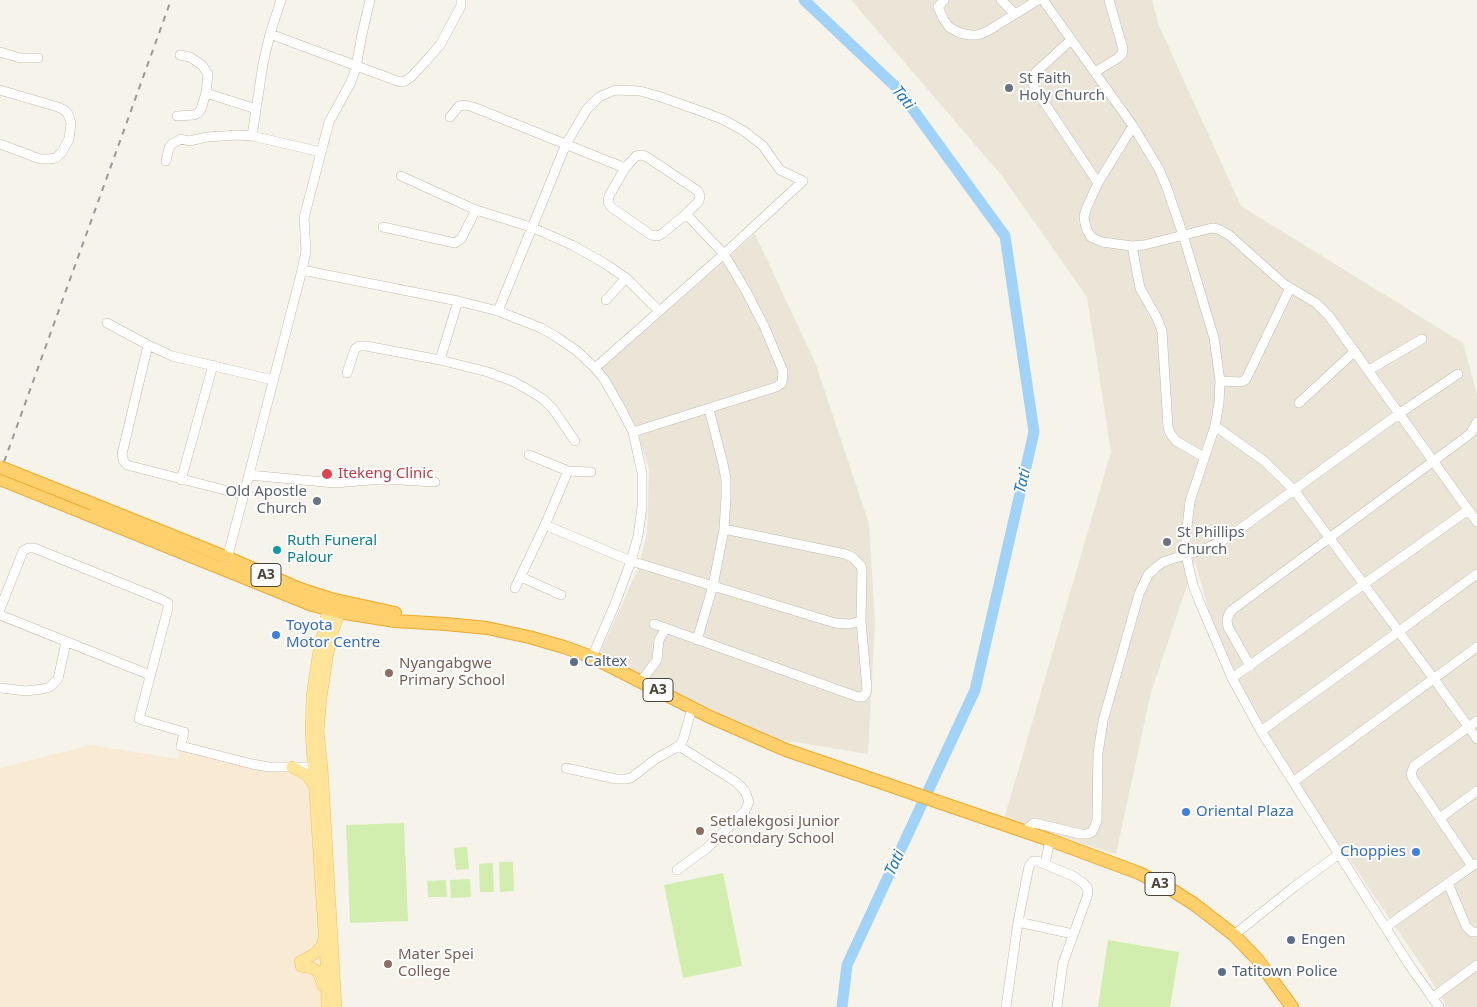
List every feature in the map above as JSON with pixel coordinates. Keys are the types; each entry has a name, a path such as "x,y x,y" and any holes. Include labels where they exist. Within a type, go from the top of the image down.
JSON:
{"highway":[{"name":"A3","path":"0,467 224,570 312,605 335,606"},
{"name":"A3","path":"0,479 228,558 335,606 395,621 487,628 529,637 592,658 692,708 786,750 1112,862 1156,881 1194,904 1234,935 1257,959 1292,1007"}],"main road":[{"path":"331,1002 324,938 314,785 318,767 312,748 311,731 312,696 318,656 335,606"},
{"path":"331,1002 318,767 318,731 335,606"},
{"path":"292,767 298,766 306,760 312,748"},
{"path":"292,767 308,775 314,785"},
{"path":"324,938 321,947 300,964 312,968 320,974 331,1002"}],"street":[{"path":"252,136 263,64 281,0"},
{"path":"224,570 302,270 306,251 304,218 329,122 356,67 370,0"},
{"path":"270,34 396,81 405,81 426,62 440,45 460,6 461,0"},
{"path":"1001,0 1015,14"},
{"path":"938,2 948,27 960,33 978,35 1038,0"},
{"path":"1043,0 1133,126 1159,169 1183,235 1214,338 1220,381 1219,403 1215,426 1190,500 1187,520 1186,555 1193,585 1200,603 1232,678 1261,731 1439,1007"},
{"path":"1094,72 1118,58 1122,54 1123,49 1108,0"},
{"path":"1071,40 1036,72 1033,82 1098,183"},
{"path":"0,52 20,58 38,58"},
{"path":"177,116 194,116 201,109 206,94 208,74 202,65 190,56 180,55"},
{"path":"0,90 64,110 68,114 71,123 69,139 62,152 56,158 40,159 0,144"},
{"path":"498,311 566,144 587,109 599,97 615,90 640,91 724,120 754,137 780,170 803,181 595,368"},
{"path":"206,94 256,109"},
{"path":"450,117 454,110 459,106 465,105 625,168"},
{"path":"1133,126 1098,183 1087,207 1084,216 1087,230 1091,237 1096,240 1132,246 1144,245 1212,228 1223,231 1290,288 1323,309 1369,370 1477,522"},
{"path":"166,161 172,144 181,139 189,141 207,137 252,136 321,152"},
{"path":"642,155 647,157 698,191 699,201 663,233 658,236 651,235 611,208 608,202 609,196 625,168 636,156 642,155"},
{"path":"401,176 476,210 531,227 572,245 626,278 659,311"},
{"path":"383,227 458,242 462,239 476,210"},
{"path":"633,432 776,387 782,383 784,376 764,326 724,254 686,214"},
{"path":"1132,246 1140,288 1162,330 1168,427 1170,433 1176,441 1204,457"},
{"path":"302,270 498,311 548,332 577,351 595,368 619,405 633,432 639,458 642,489 640,522 631,561 592,658"},
{"path":"606,300 626,278"},
{"path":"1220,381 1240,382 1245,380 1290,288"},
{"path":"440,360 458,302"},
{"path":"107,323 172,356 273,380"},
{"path":"1369,370 1422,339"},
{"path":"148,345 122,454 123,460 127,465 244,495"},
{"path":"348,373 355,350 359,346 440,360 488,372 512,380 553,408 574,441"},
{"path":"1299,403 1355,351"},
{"path":"181,480 213,365"},
{"path":"1024,831 1034,823 1087,834 1092,832 1096,826 1097,768 1100,737 1139,594 1148,575 1163,562 1204,549 1221,541 1458,374"},
{"path":"697,640 713,586 724,529 726,498 726,479 709,409"},
{"path":"1250,666 1228,627 1227,620 1232,610 1466,437 1471,433 1477,422"},
{"path":"1215,426 1264,461 1294,490 1477,739"},
{"path":"529,455 568,471 591,472"},
{"path":"516,588 568,471"},
{"path":"249,475 335,483 383,479 435,482"},
{"path":"1232,678 1468,510"},
{"path":"545,526 631,561 835,623 850,624 862,621"},
{"path":"654,624 858,696 863,696 866,692 862,621 862,571 857,560 845,554 724,529"},
{"path":"0,609 23,551 28,548 34,548 163,600 168,604 168,608 139,719 184,732 181,746 269,768 318,767"},
{"path":"1261,731 1477,574"},
{"path":"521,577 561,594"},
{"path":"0,615 150,675"},
{"path":"641,681 658,660 659,640 666,628"},
{"path":"0,688 26,691 50,687 58,679 66,642"},
{"path":"1293,782 1477,647"},
{"path":"566,768 616,779 625,779 636,775 657,758 680,746 692,708"},
{"path":"1386,927 1475,864 1440,818 1411,774 1414,766 1477,721"},
{"path":"677,870 706,849 746,812 749,802 745,791 736,782 680,746"},
{"path":"1440,818 1477,791"},
{"path":"1046,864 1050,840"},
{"path":"1234,935 1339,854"},
{"path":"1006,1007 1018,922 1029,866 1033,861 1046,864 1072,876 1083,882 1087,887 1087,897 1063,963 1058,1007"},
{"path":"1448,883 1466,926 1472,932 1477,932"},
{"path":"1018,922 1073,934"},
{"path":"1432,998 1477,965"}],"shaded area":[{"path":"851,0 1152,0 1159,26 1241,206 1463,343 1477,395 1477,1007 1447,1007 1424,969 1277,753 1244,693 1212,622 1195,562 1151,692 1116,854 1004,819 1111,452 1087,297 1002,176"},
{"path":"755,234 815,362 869,524 875,622 868,754 770,738 599,655 637,571 647,534 649,469 636,428 622,401 601,369"},
{"path":"91,745 178,759 181,746 252,764 313,767 327,1007 0,1007 0,768"}],"green space":[{"path":"404,823 408,921 350,923 346,825"},
{"path":"467,847 469,869 456,870 454,848"},
{"path":"499,862 513,862 514,891 500,892"},
{"path":"493,863 494,892 480,892 479,864"},
{"path":"723,873 742,966 683,978 664,885"},
{"path":"470,879 471,897 451,898 450,880"},
{"path":"446,880 447,897 428,897 427,881"},
{"path":"1108,940 1179,952 1170,1007 1098,1007"}],"waterway":[{"name":"Tati","path":"804,0 898,89 1005,236 1034,432 975,690 847,965 842,1007"}],"railway":[{"path":"0,473 171,0"}],"place":[{"name":"St Faith Holy Church","path":"1009,88"},
{"name":"Itekeng Clinic","path":"327,474"},
{"name":"Old Apostle Church","path":"317,501"},
{"name":"St Phillips Church","path":"1167,542"},
{"name":"Ruth Funeral Palour","path":"277,550"},
{"name":"Toyota Motor Centre","path":"276,635"},
{"name":"Caltex","path":"574,662"},
{"name":"Nyangabgwe Primary School","path":"389,673"},
{"name":"Oriental Plaza","path":"1186,812"},
{"name":"Setlalekgosi Junior Secondary School","path":"700,831"},
{"name":"Choppies","path":"1416,852"},
{"name":"Engen","path":"1291,940"},
{"name":"Mater Spei College","path":"388,964"},
{"name":"Tatitown Police","path":"1222,972"}]}
